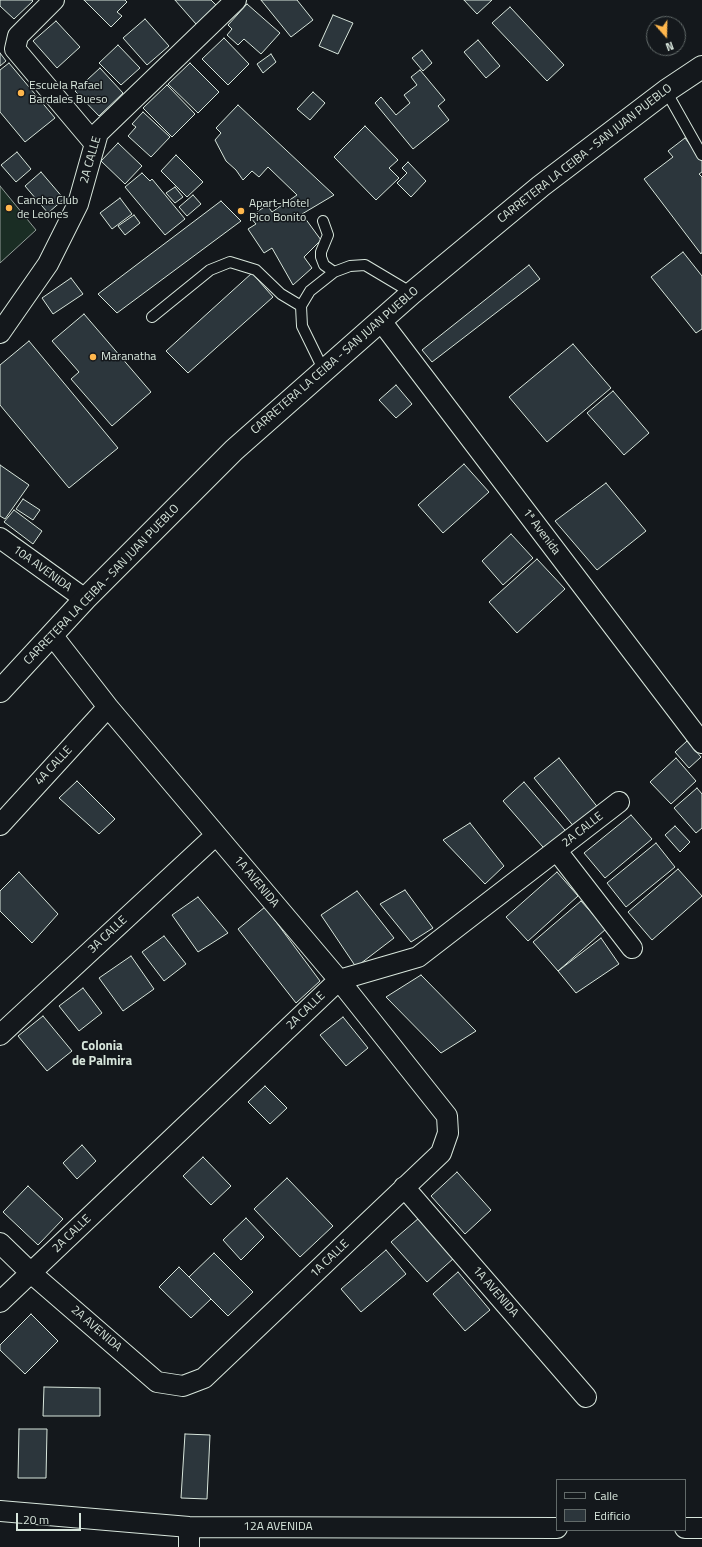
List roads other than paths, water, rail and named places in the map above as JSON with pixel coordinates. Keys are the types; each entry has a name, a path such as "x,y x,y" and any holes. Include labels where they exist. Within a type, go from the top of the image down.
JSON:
{"main road":[{"name":"CARRETERA LA CEIBA - SAN JUAN PUEBLO","path":"0,691 85,600 234,450 412,293 541,186 666,91 702,67"}],"street":[{"path":"54,0 18,36 15,49 96,144"},
{"name":"2A CALLE","path":"0,333 52,258 78,204 98,133 236,0"},
{"name":"1ª Avenida","path":"381,321 702,743"},
{"name":"10A AVENIDA","path":"0,538 85,600"},
{"name":"1A AVENIDA","path":"52,635 108,707 339,980 448,1116 448,1134"},
{"name":"4A CALLE","path":"0,825 108,707"},
{"name":"2A CALLE","path":"0,1302 339,980 418,957 619,802"},
{"name":"3A CALLE","path":"0,1035 216,835"},
{"path":"557,851 632,948"},
{"name":"1A CALLE","path":"204,1378 441,1153 448,1134"},
{"name":"1A AVENIDA","path":"404,1188 586,1398"},
{"name":"2A AVENIDA","path":"0,1243 31,1273 157,1382 183,1386 204,1378"},
{"name":"12A AVENIDA","path":"0,1511 189,1527 556,1528"},
{"path":"189,1527 189,1547"},
{"path":"686,1528 702,1528"}],"lane":[{"path":"666,91 702,155"},
{"path":"323,221 328,235 321,252 321,257 324,265 334,272"},
{"path":"152,317 210,270 230,262 256,270 281,294 302,306"},
{"path":"324,372 302,326 302,306 310,290 334,272 350,266 365,265 412,293"}],"place":[{"name":"Escuela Rafael Bardales Bueso","path":"21,93"},
{"name":"Cancha Club de Leones","path":"9,208"},
{"name":"Apart-Hotel Pico Bonito","path":"241,211"},
{"name":"Maranatha","path":"93,357"}],"district":[{"name":"Colonia de Palmira","path":"102,1054"}]}
